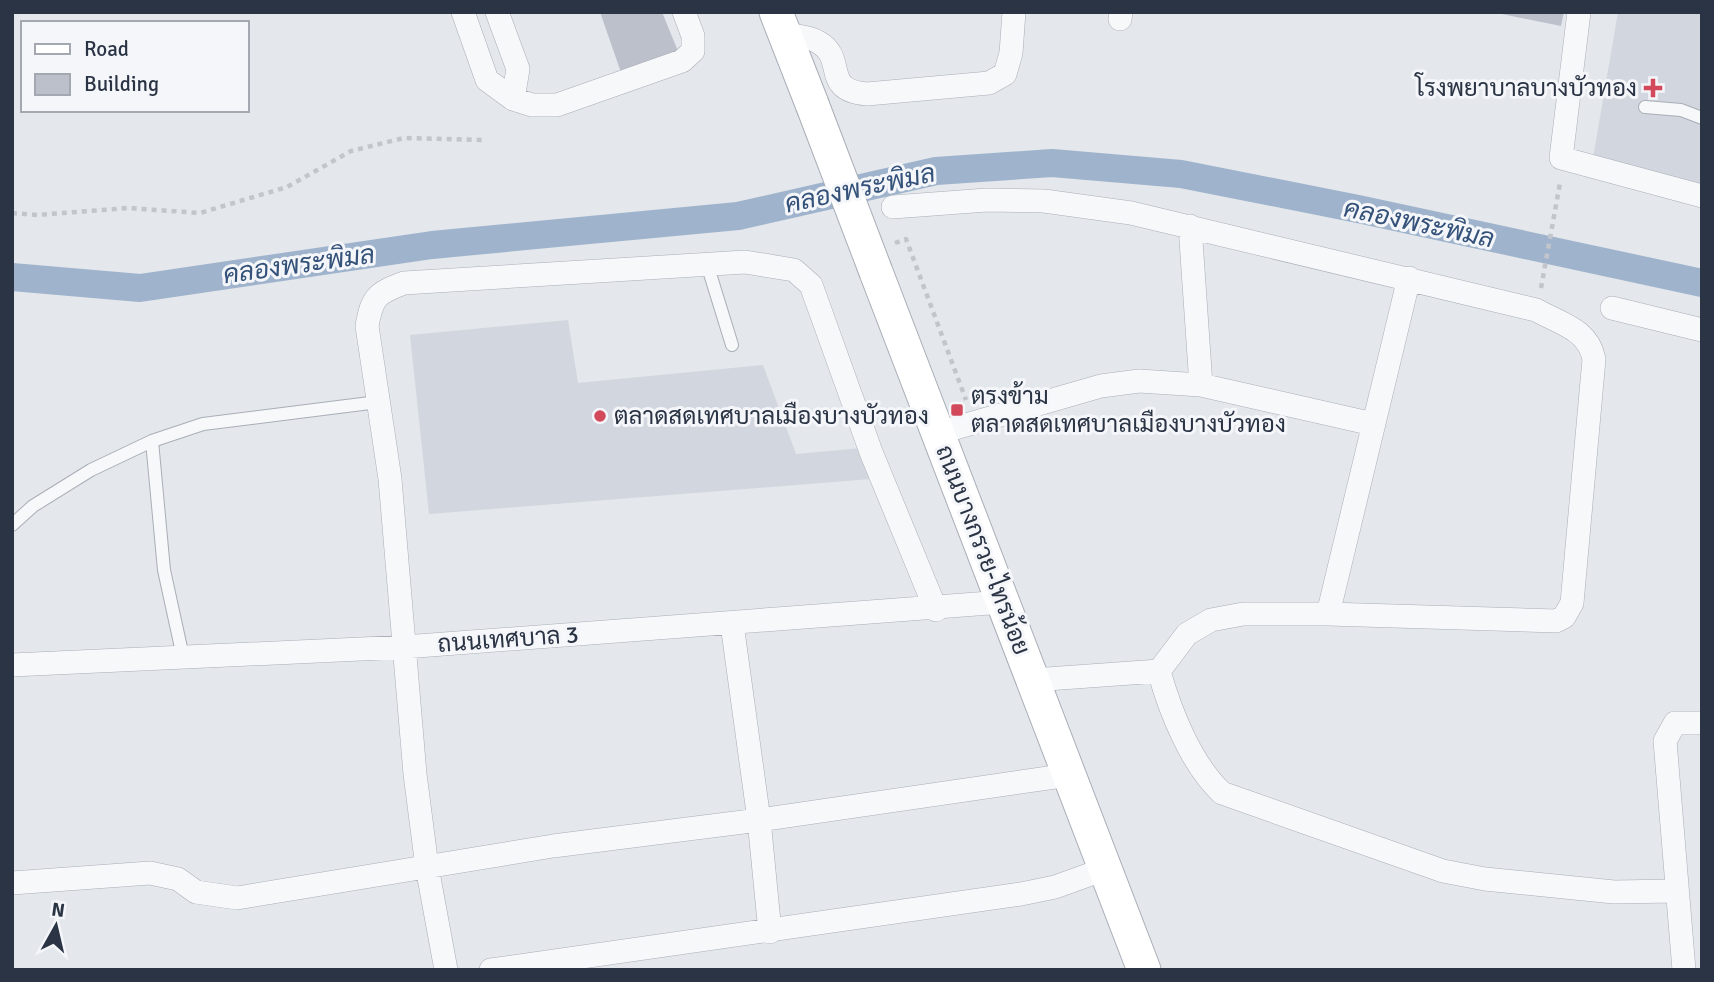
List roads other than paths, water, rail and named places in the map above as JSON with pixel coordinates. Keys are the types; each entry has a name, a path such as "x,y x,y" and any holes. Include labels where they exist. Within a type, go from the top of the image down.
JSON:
{"main road":[{"name":"ถนนบางกรวย-ไทรน้อย","path":"780,23 1144,970"}],"street":[{"path":"463,12 487,80 513,99 543,107 556,105 682,61 693,51 693,36 684,12"},
{"path":"497,12 518,69 513,99"},
{"path":"780,23 817,41 828,50 840,84 848,92 867,94 989,83 1005,74 1011,53 1014,12"},
{"path":"1579,12 1562,158 1702,196"},
{"path":"893,207 987,200 1044,201 1190,226 1536,310 1586,337 1591,345 1594,359 1572,603 1564,617 1556,621 1243,614 1212,620 1187,634 1158,671 1033,680"},
{"path":"1190,226 1201,385"},
{"path":"446,970 428,867 404,647 390,479 368,326 371,304 383,291 404,283 707,264 772,265 794,270 811,285 871,452 936,610"},
{"path":"1328,614 1409,278"},
{"path":"1612,308 1702,330"},
{"path":"938,433 1101,386 1139,380 1201,385 1373,424"},
{"name":"ถนนเทศบาล 3","path":"12,665 404,647 936,610 1003,602"},
{"path":"732,624 759,820 770,932"},
{"path":"1158,671 1170,710 1209,781 1222,793 1443,871 1485,879 1614,892 1675,891"},
{"path":"1684,970 1675,891 1665,741 1675,723 1702,723"},
{"path":"12,883 150,873 178,879 196,892 237,898 553,846 759,820 1069,775"},
{"path":"491,970 1021,894 1055,887 1105,869"}],"lane":[{"path":"1645,107 1681,110 1702,118"},
{"path":"707,264 732,345"},
{"path":"12,525 33,506 91,470 152,441 213,422 378,402"},
{"path":"152,441 164,570 183,657"}],"waterway":[{"name":"คลองพระพิมล","path":"12,277 140,288 432,245 738,216 936,171 1052,163 1181,174 1702,283"}],"place":[{"name":"โรงพยาบาลบางบัวทอง","path":"1653,88"},
{"name":"ตรงข้าม ตลาดสดเทศบาลเมืองบางบัวทอง","path":"957,410"},
{"name":"ตลาดสดเทศบาลเมืองบางบัวทอง","path":"600,416"}]}
